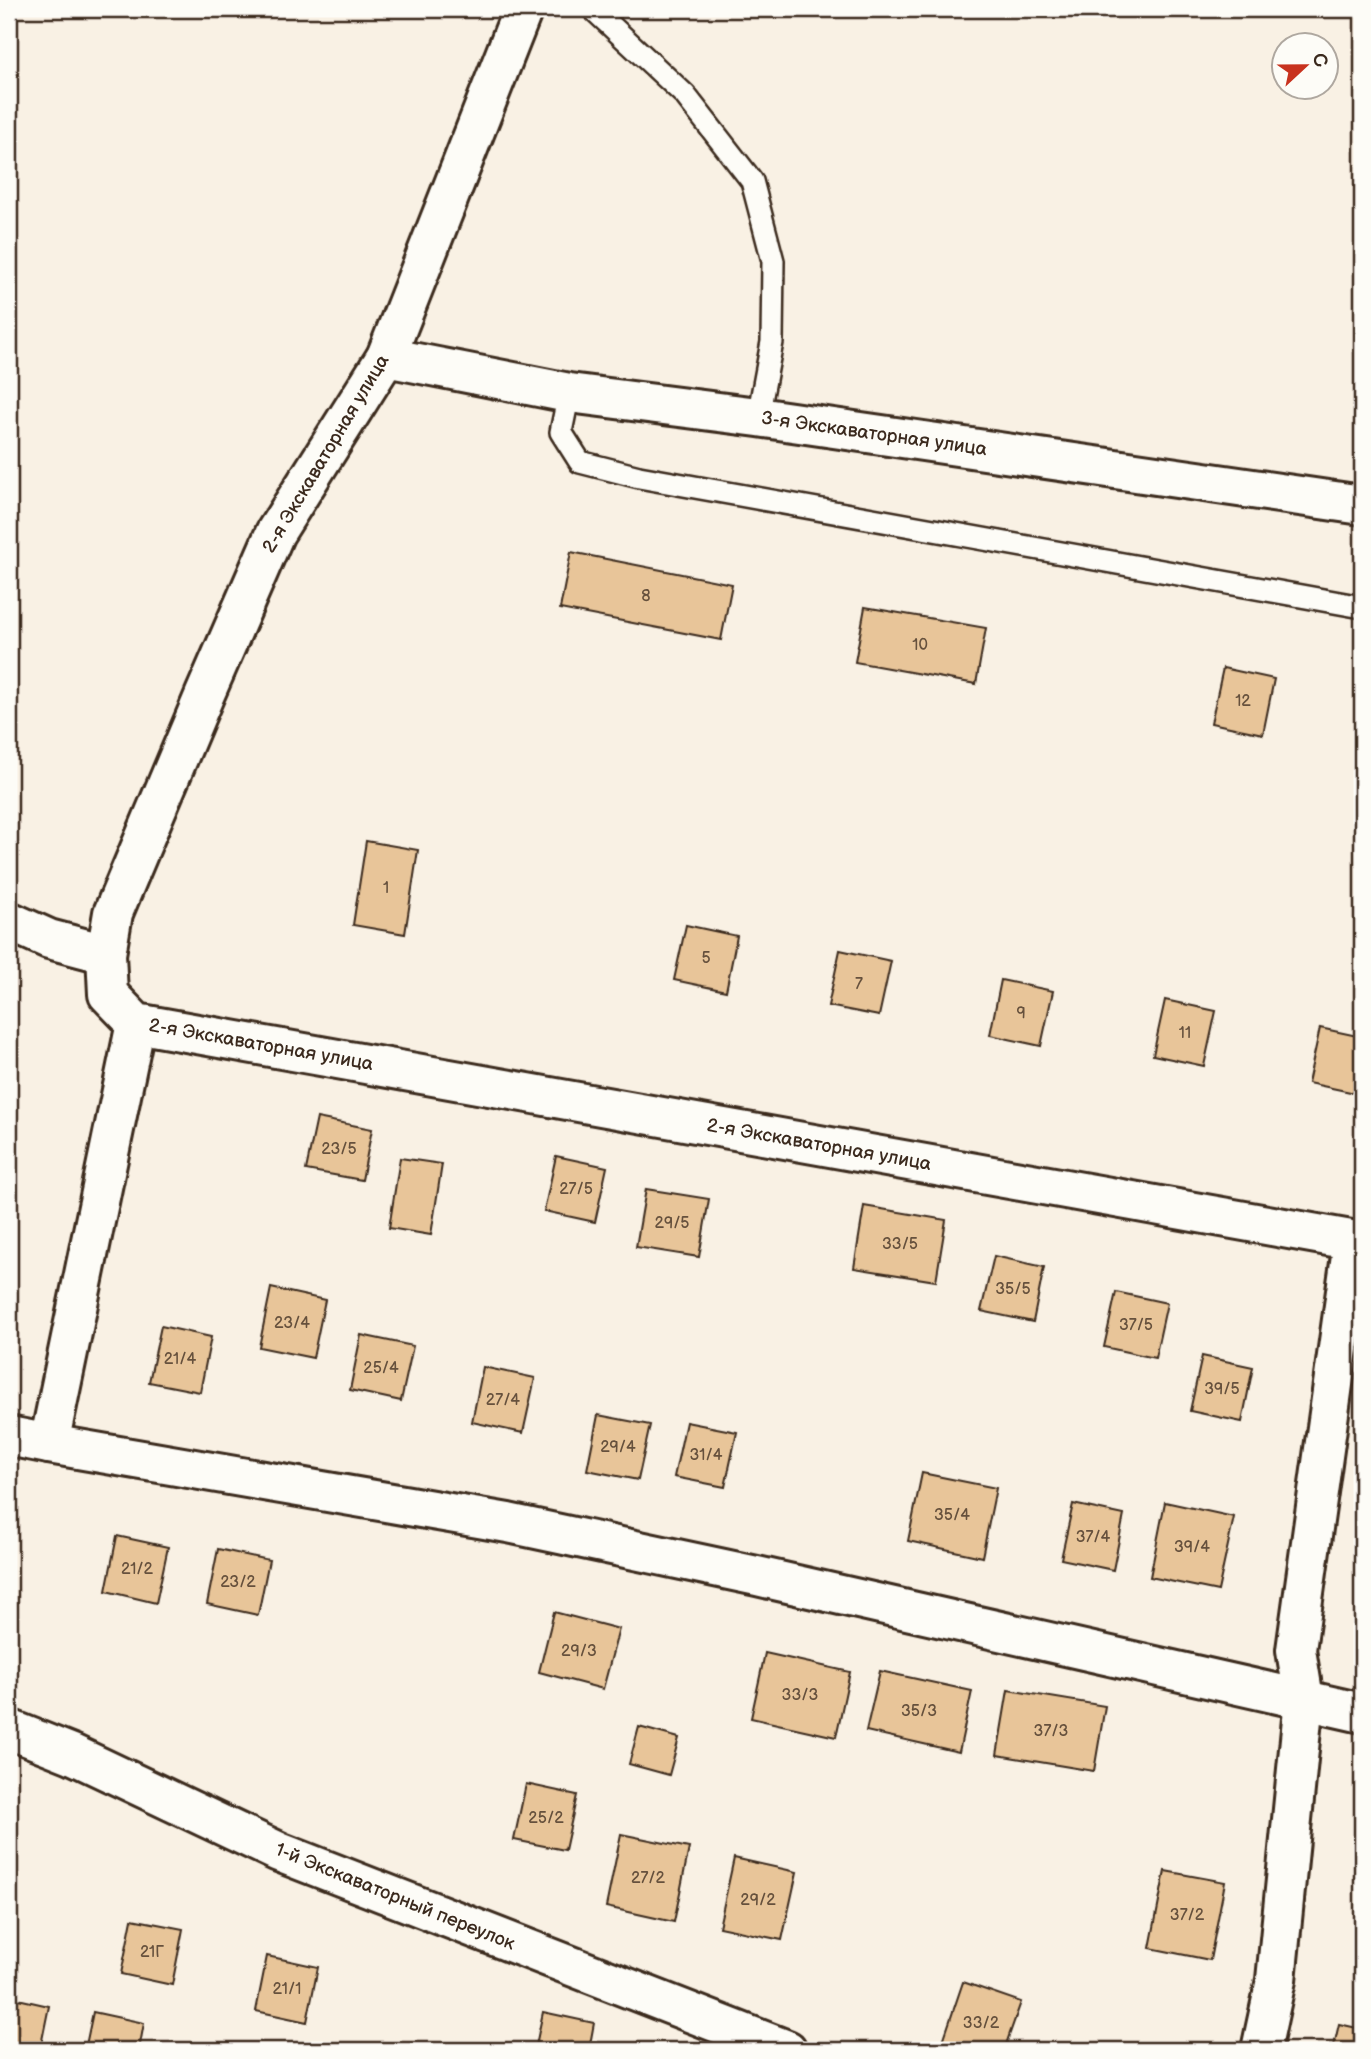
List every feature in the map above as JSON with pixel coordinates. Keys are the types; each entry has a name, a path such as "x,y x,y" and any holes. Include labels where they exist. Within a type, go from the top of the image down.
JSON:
{"street":[{"name":"2-я Экскаваторная улица","path":"523,9 386,357 275,533 113,912 106,954 108,994 136,1023 1358,1241"},
{"name":"3-я Экскаваторная улица","path":"386,357 569,393 758,417 1362,505"},
{"path":"9,921 49,939 106,954"},
{"path":"49,1444 136,1023"},
{"path":"1262,2050 1276,1980 1304,1699 1296,1650 1358,1241"},
{"path":"9,1436 508,1523 757,1576 1362,1713"},
{"name":"1-й Экскаваторный переулок","path":"9,1729 72,1754 279,1852 787,2050"}],"lane":[{"path":"593,9 685,95 752,181 773,261 772,342 758,417"},
{"path":"569,393 561,432 580,462 639,477 1362,607"}],"building":[{"path":"571,552 732,584 721,640 560,609"},
{"path":"865,607 986,628 976,684 855,662"},
{"path":"1223,668 1274,679 1263,734 1211,723"},
{"path":"366,841 418,850 405,934 353,925"},
{"path":"686,925 737,936 726,991 674,980"},
{"path":"840,950 891,961 879,1016 828,1006"},
{"path":"1001,980 1053,991 1041,1046 990,1035"},
{"path":"1165,1000 1216,1011 1204,1066 1153,1055"},
{"path":"1320,1028 1362,1037 1360,1094 1308,1083"},
{"path":"317,1118 372,1129 362,1180 306,1170"},
{"path":"556,1156 607,1167 595,1222 544,1211"},
{"path":"400,1158 442,1164 431,1235 389,1228"},
{"path":"646,1189 709,1199 699,1257 636,1247"},
{"path":"864,1206 946,1220 936,1281 854,1268"},
{"path":"994,1256 1044,1267 1033,1322 981,1311"},
{"path":"271,1288 325,1300 313,1358 259,1347"},
{"path":"1116,1292 1167,1303 1155,1358 1104,1347"},
{"path":"161,1326 211,1337 200,1392 149,1382"},
{"path":"361,1335 413,1346 401,1401 350,1390"},
{"path":"1202,1356 1253,1367 1242,1422 1190,1411"},
{"path":"483,1367 535,1378 523,1433 472,1422"},
{"path":"598,1415 650,1425 638,1480 587,1470"},
{"path":"686,1422 737,1432 725,1487 674,1477"},
{"path":"922,1473 996,1488 982,1557 908,1541"},
{"path":"1165,1502 1234,1517 1218,1591 1150,1577"},
{"path":"1073,1504 1124,1515 1113,1570 1061,1559"},
{"path":"117,1536 168,1547 156,1603 106,1591"},
{"path":"218,1549 269,1560 258,1615 207,1604"},
{"path":"554,1612 619,1629 603,1689 539,1672"},
{"path":"765,1653 850,1672 836,1737 751,1718"},
{"path":"880,1671 972,1691 959,1752 866,1731"},
{"path":"1008,1690 1105,1706 1094,1771 997,1755"},
{"path":"639,1727 679,1738 669,1775 629,1764"},
{"path":"526,1784 577,1795 565,1850 514,1840"},
{"path":"621,1834 689,1848 674,1922 606,1907"},
{"path":"734,1858 797,1872 782,1940 719,1927"},
{"path":"1165,1871 1225,1882 1210,1960 1150,1948"},
{"path":"132,1919 183,1929 172,1985 121,1974"},
{"path":"267,1956 318,1967 307,2022 256,2011"},
{"path":"963,1982 1021,2002 1004,2050 961,2050 942,2044"},
{"path":"9,1997 49,2006 40,2050 9,2050"},
{"path":"93,2012 144,2023 139,2050 85,2050"},
{"path":"543,2012 594,2023 589,2050 535,2050"},
{"path":"1339,2024 1362,2029 1362,2050 1333,2050"}]}
